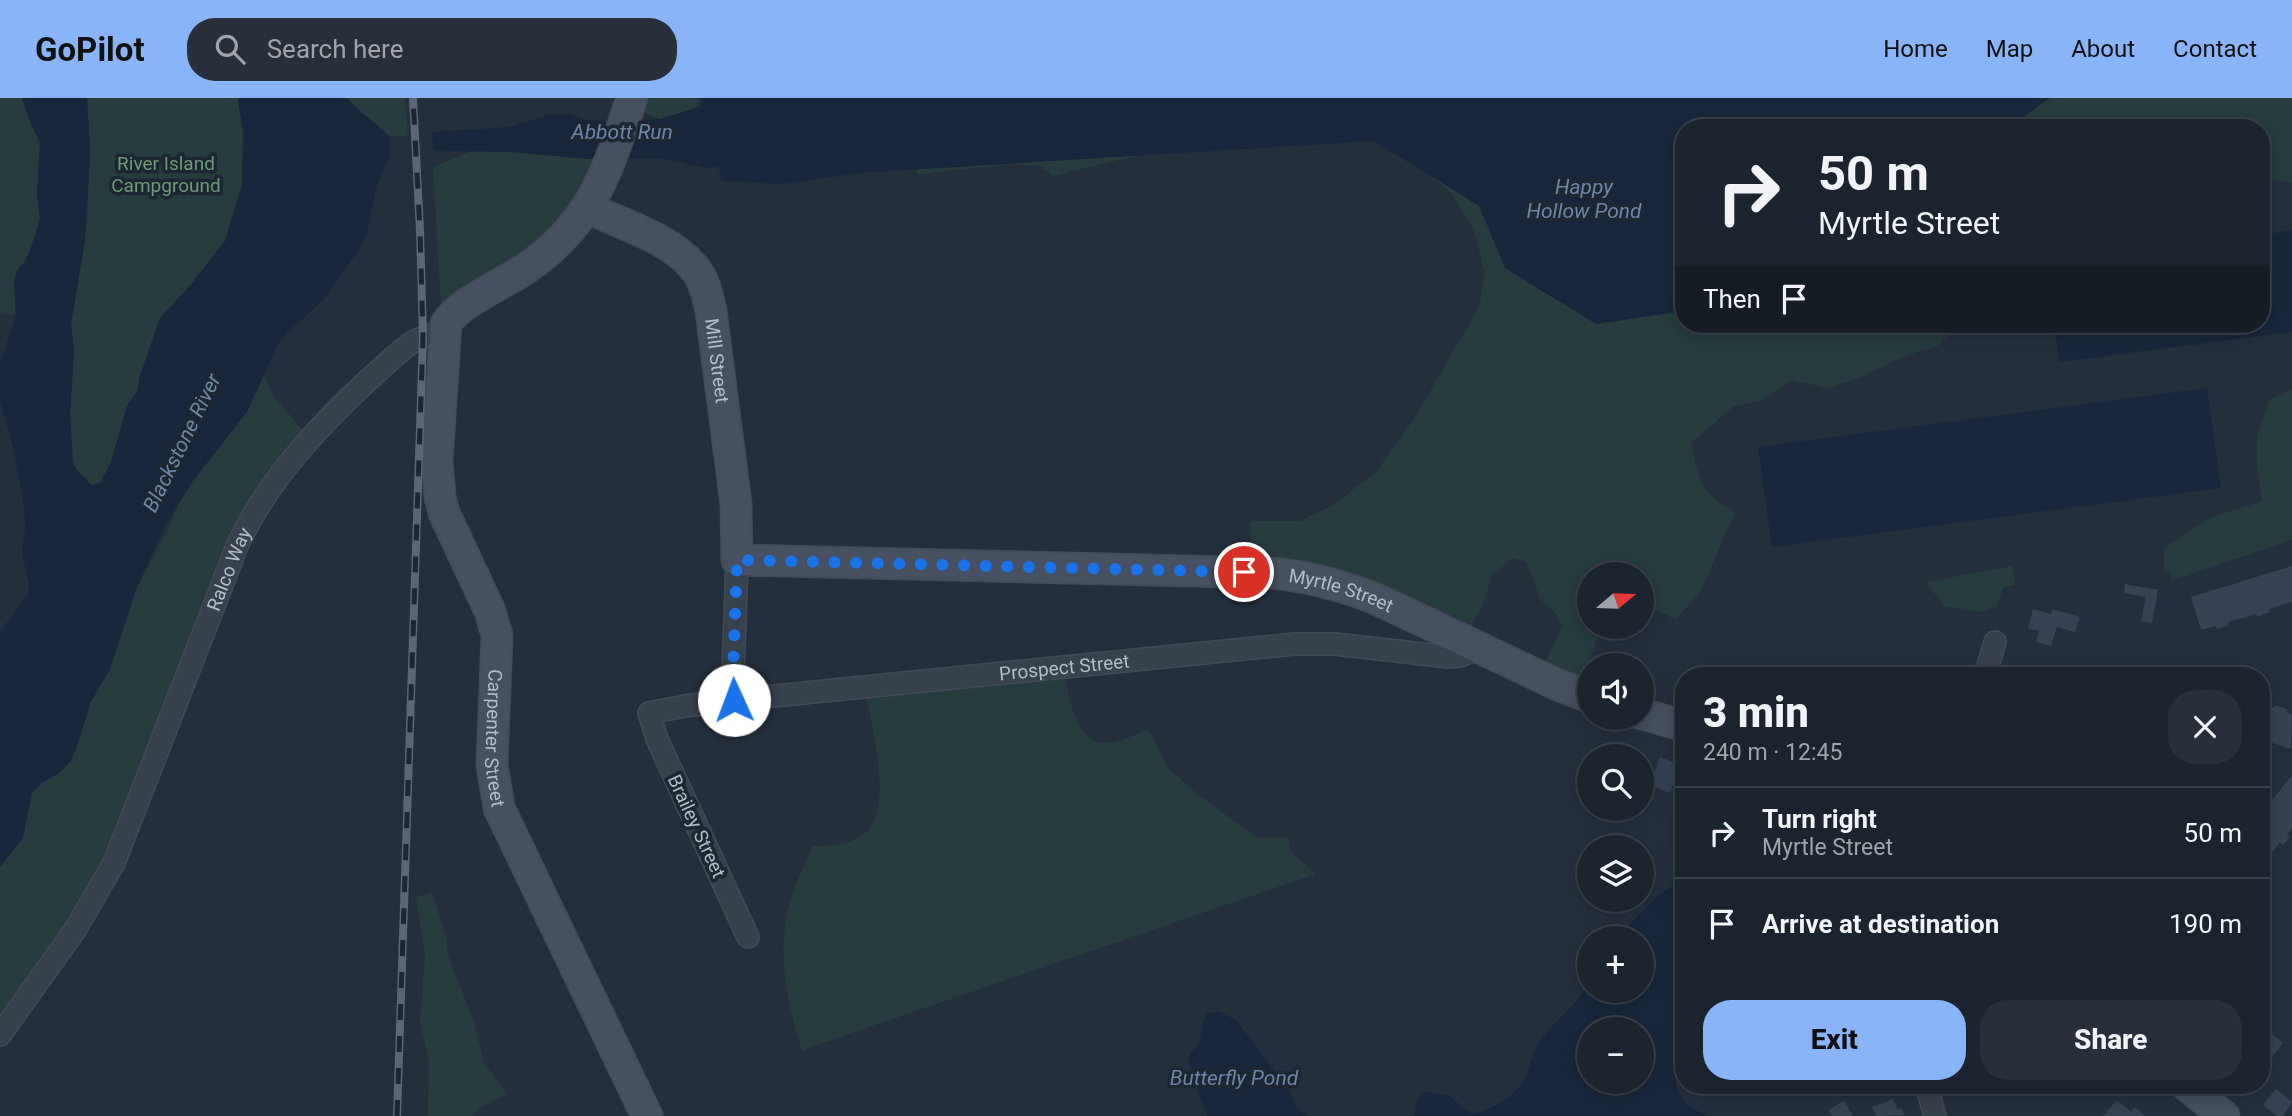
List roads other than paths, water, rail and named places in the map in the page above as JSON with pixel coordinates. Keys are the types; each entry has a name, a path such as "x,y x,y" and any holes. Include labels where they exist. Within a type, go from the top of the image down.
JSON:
{"street":[{"path":"444,332 450,317 546,254 577,223 608,169 632,98"},
{"name":"Mill Street","path":"588,208 681,254 698,272 707,293 736,504 734,700"},
{"name":"Ralco Way","path":"0,1035 80,922 114,863 238,544 259,505 284,471 355,392 413,342 444,332"},
{"name":"Carpenter Street","path":"444,332 437,461 439,488 449,526 490,611 497,635 492,765 495,795 503,820 647,1116"},
{"name":"Myrtle Street","path":"737,560 1296,575 1374,598 1577,692"},
{"path":"1987,667 1994,642"},
{"name":"Prospect Street","path":"649,713 734,700 1295,644 1335,644 1449,657 1460,656 1479,648"},
{"name":"Brailey Street","path":"649,713 657,739 748,937"},
{"path":"1654,717 1675,723"},
{"path":"1929,1094 1935,1116"},
{"path":"2197,1094 2224,1116"}],"water":[{"name":"Blackstone River","path":"22,98 87,98 90,151 87,210 85,240 71,324 74,351 70,415 73,462 91,485 100,483 111,462 127,406 138,390 139,379 160,318 225,241 242,185 243,134 238,98 347,98 389,136 390,155 377,185 367,233 358,251 323,300 280,340 247,412 193,481 167,522 137,587 110,669 91,702 70,762 32,793 23,838 0,867 0,632 28,594 29,584 22,554 24,505 12,443 0,401 0,364 16,315 14,280 30,251 40,219 37,194 40,143"},
{"name":"Happy Hollow Pond","path":"701,98 2050,98 2020,119 1675,119 1675,312 1596,324 1505,268 1479,206 1374,141 860,173 783,184 721,181 719,167 706,168 665,159 587,159 510,152 433,151 432,132 509,127 551,114 568,114 606,122 660,119 701,106"},
{"path":"2292,230 2292,332 2059,362 2055,333 2270,333 2270,234"},
{"path":"2207,388 2221,488 1772,547 1758,447"},
{"path":"1675,885 1675,1094 1680,1094 1687,1104 1707,1116 1414,1116 1418,1098 1426,1092 1448,1095 1471,1114 1488,1109 1512,1095 1523,1081 1539,1042 1577,1000 1577,1003 1654,1003 1654,926 1630,926 1642,912 1654,912 1654,900"},
{"name":"Butterfly Pond","path":"1220,1012 1236,1020 1290,1091 1296,1107 1307,1116 1207,1116 1188,1058 1200,1040 1207,1013"}],"railway":[{"path":"397,1116 423,337 413,98"}],"water label":[{"name":"Abbott Run","path":"622,132"}],"park label":[{"name":"River Island Campground","path":"166,174"}]}
